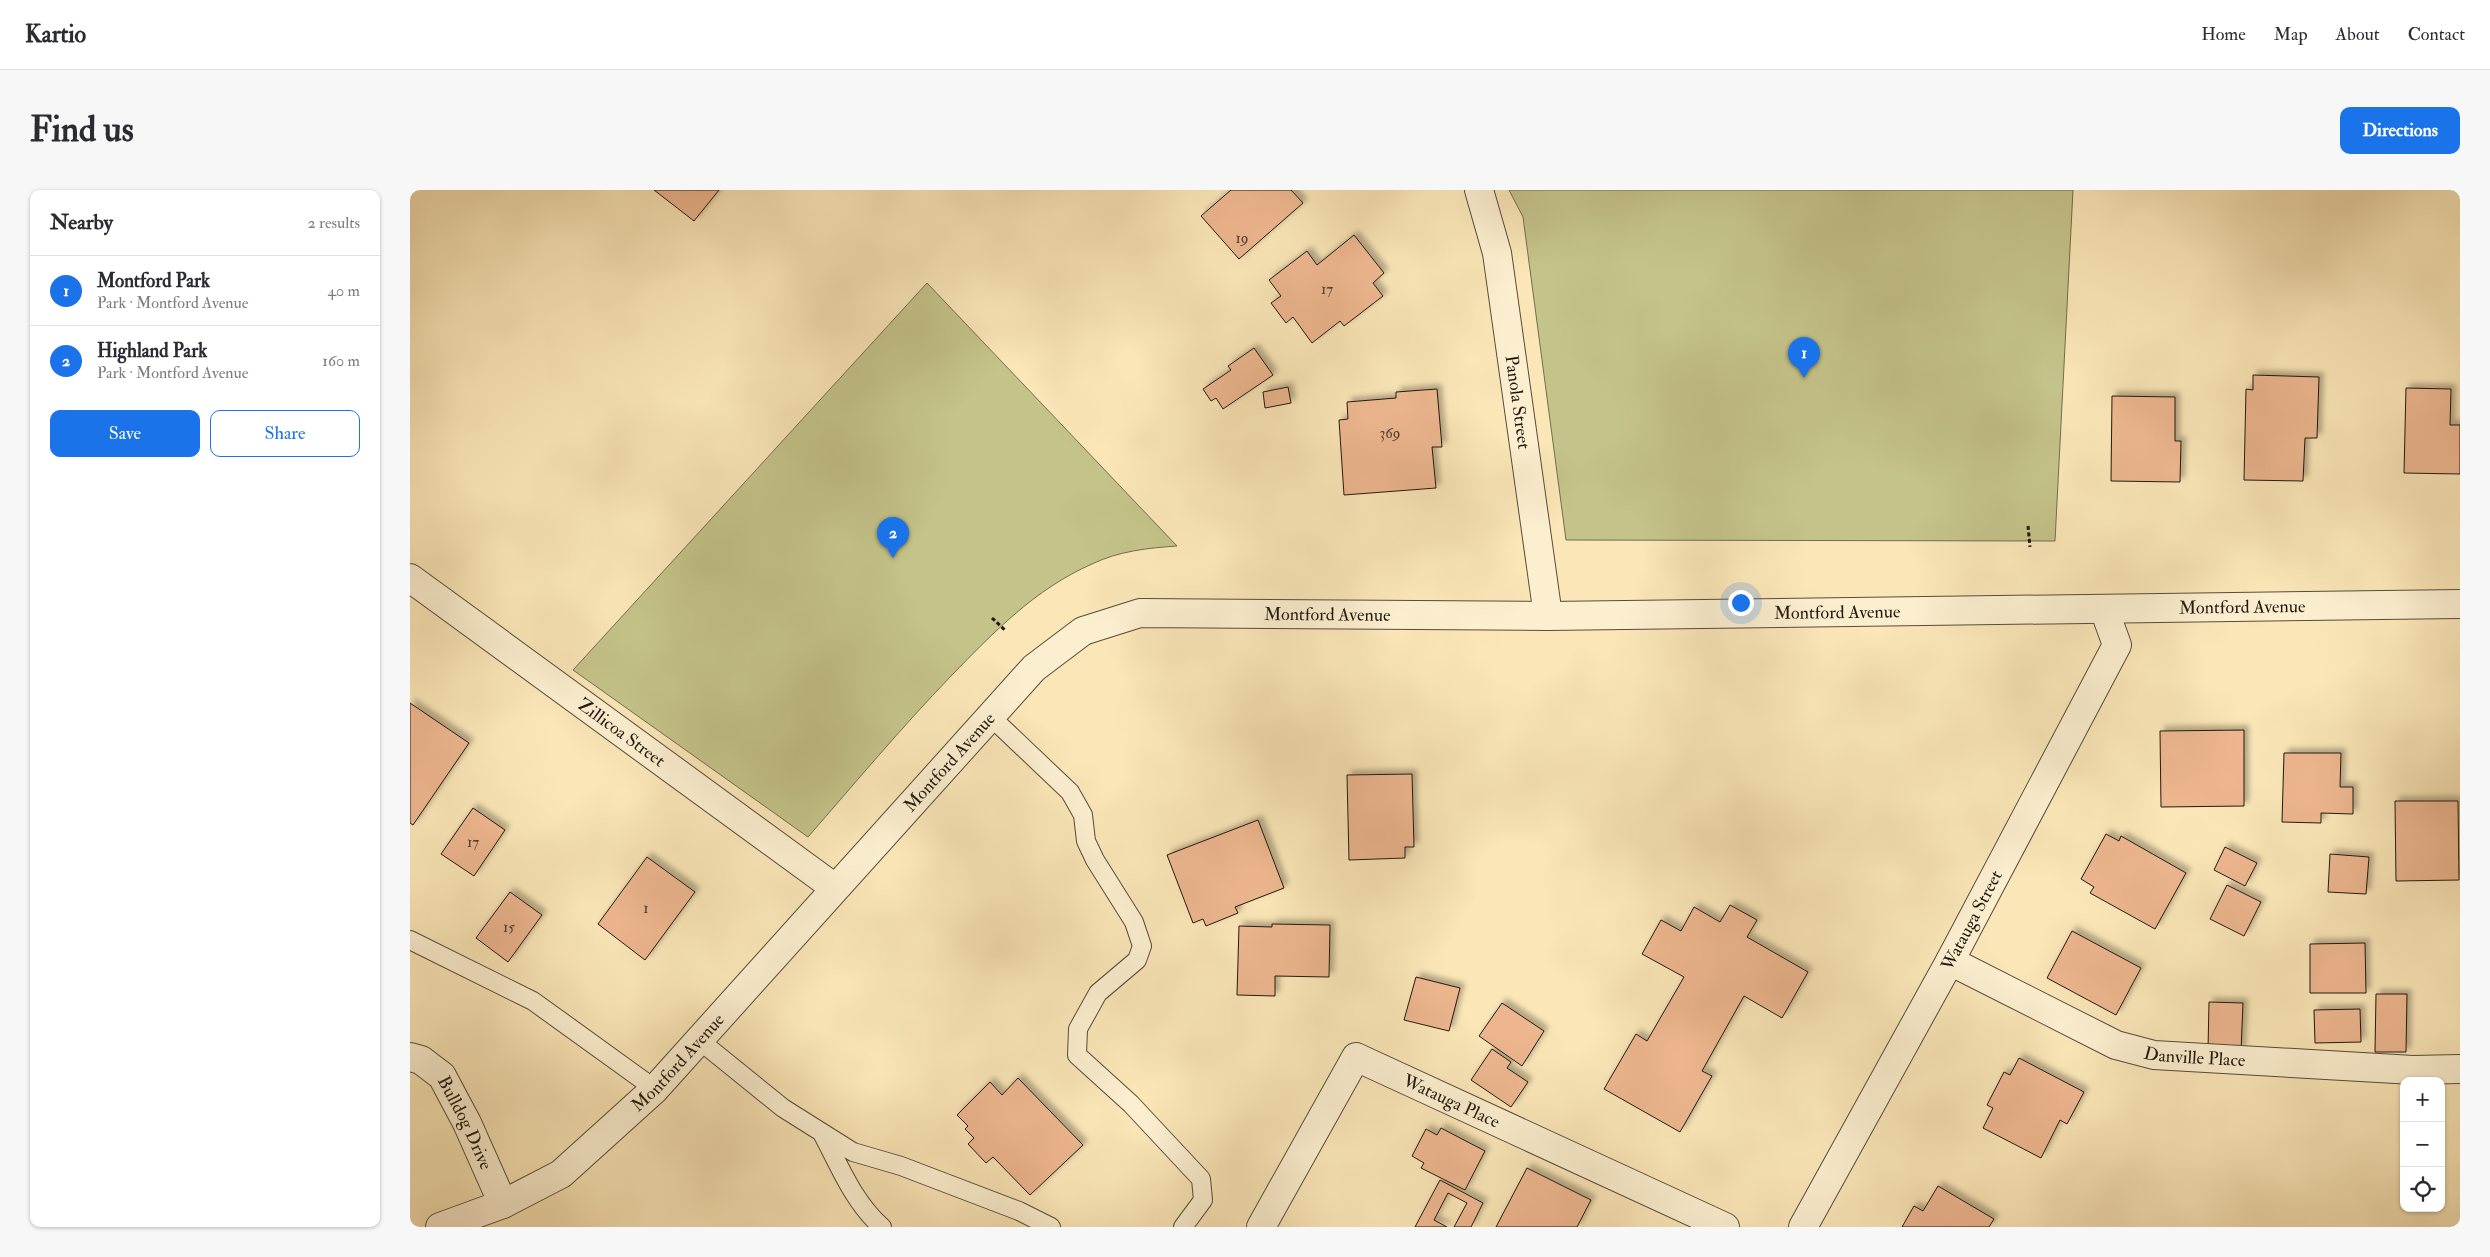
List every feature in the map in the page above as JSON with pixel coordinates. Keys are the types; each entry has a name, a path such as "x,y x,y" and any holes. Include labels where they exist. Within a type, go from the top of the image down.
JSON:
{"street":[{"name":"Panola Street","path":"1479,190 1497,253 1548,616"},
{"name":"Zillicoa Street","path":"410,578 834,888"},
{"name":"Montford Avenue","path":"440,1227 502,1204 561,1174 655,1089 1034,668 1083,631 1140,613 1548,616 2460,604"},
{"name":"Watauga Street","path":"1803,1227 1950,961 2117,645 2104,608"},
{"name":"Danville Place","path":"1950,961 2116,1045 2154,1055 2413,1070 2460,1069"},
{"name":"Bulldog Drive","path":"410,1057 421,1060 442,1076 467,1123 502,1204"},
{"name":"Watauga Place","path":"1261,1227 1356,1057 1725,1227"}],"lane":[{"path":"990,716 1070,792 1083,815 1086,841 1094,860 1134,922 1142,946 1137,960 1098,993 1078,1029 1077,1055 1131,1104 1201,1179 1203,1200 1183,1227"},
{"path":"410,940 533,1001 655,1089"},
{"path":"699,1040 783,1108 853,1152 901,1166 1019,1211 1051,1227"},
{"path":"822,1133 848,1184 871,1218 882,1227"}],"path":[{"path":"2028,526 2030,547"},
{"path":"992,618 1005,630"}],"shaded area":[{"path":"1509,190 2073,190 2055,541 1566,540 1523,217"},
{"path":"927,283 1177,546 1134,551 1102,560 1071,574 1016,613 951,676 808,837 573,670"}],"building":[{"path":"654,190 719,190 694,221"},
{"path":"1231,190 1291,190 1303,203 1239,259 1201,216"},
{"path":"1354,235 1384,273 1373,283 1383,296 1344,326 1340,321 1312,343 1293,317 1286,323 1271,303 1281,296 1269,280 1307,251 1317,265"},
{"path":"1254,348 1273,375 1223,409 1216,398 1211,401 1203,389 1231,370 1228,366"},
{"path":"2253,375 2319,377 2317,438 2305,438 2303,481 2244,480 2246,389 2253,390"},
{"path":"1288,387 1291,403 1265,408 1263,392"},
{"path":"2406,388 2451,389 2450,425 2460,425 2460,474 2404,473"},
{"path":"1437,389 1442,447 1432,447 1436,488 1344,495 1339,420 1348,419 1347,402 1396,398 1396,392"},
{"path":"2112,396 2175,397 2175,441 2181,441 2180,482 2111,481"},
{"path":"410,703 469,743 413,825 410,823"},
{"path":"2244,730 2244,806 2161,807 2160,731"},
{"path":"2284,753 2341,753 2340,787 2353,787 2353,814 2321,813 2321,823 2282,822"},
{"path":"1412,774 1414,847 1405,847 1405,858 1349,860 1347,775"},
{"path":"2395,801 2458,801 2459,880 2396,881"},
{"path":"473,808 505,830 474,876 441,854"},
{"path":"1258,820 1284,888 1235,907 1238,913 1206,926 1203,919 1193,923 1167,855"},
{"path":"2106,834 2119,841 2121,836 2186,873 2155,929 2090,893 2094,887 2081,879"},
{"path":"2225,847 2257,863 2245,886 2214,870"},
{"path":"2330,854 2369,857 2366,894 2328,892"},
{"path":"647,857 695,892 645,960 598,924"},
{"path":"2227,885 2261,902 2244,936 2210,919"},
{"path":"510,892 542,915 508,962 476,938"},
{"path":"1730,905 1757,920 1747,937 1808,972 1782,1018 1744,996 1702,1071 1712,1076 1680,1132 1604,1089 1636,1034 1647,1041 1684,977 1642,954 1661,920 1681,931 1694,907 1720,922"},
{"path":"1272,924 1330,925 1329,977 1275,976 1275,996 1237,995 1239,926 1272,927"},
{"path":"2072,931 2141,968 2116,1015 2047,978"},
{"path":"2365,943 2366,993 2310,993 2310,944"},
{"path":"1416,977 1460,988 1449,1031 1404,1020"},
{"path":"2376,994 2407,994 2406,1052 2375,1052"},
{"path":"2209,1002 2243,1003 2241,1051 2208,1050"},
{"path":"1502,1003 1544,1031 1522,1066 1479,1036"},
{"path":"2360,1009 2361,1042 2315,1043 2314,1010"},
{"path":"1492,1049 1511,1062 1507,1068 1528,1082 1511,1107 1471,1080"},
{"path":"2019,1058 2084,1092 2067,1124 2060,1120 2041,1158 1983,1128 1993,1108 1987,1105 2004,1072 2010,1075"},
{"path":"1018,1078 1083,1145 1030,1195 993,1157 986,1163 968,1144 974,1138 965,1129 968,1126 957,1115 990,1082 1002,1095"},
{"path":"1441,1128 1485,1151 1465,1190 1421,1168 1424,1163 1412,1156 1426,1129 1437,1135"},
{"path":"1527,1168 1591,1200 1577,1227 1496,1227"},
{"path":"1440,1180 1483,1203 1471,1227 1454,1227 1467,1203 1448,1193 1434,1220 1447,1227 1415,1227"},
{"path":"1938,1186 1994,1219 1989,1227 1902,1227 1914,1206 1923,1211"}],"place":[{"name":"Montford Park","path":"1804,378"},
{"name":"Highland Park","path":"893,558"}]}
